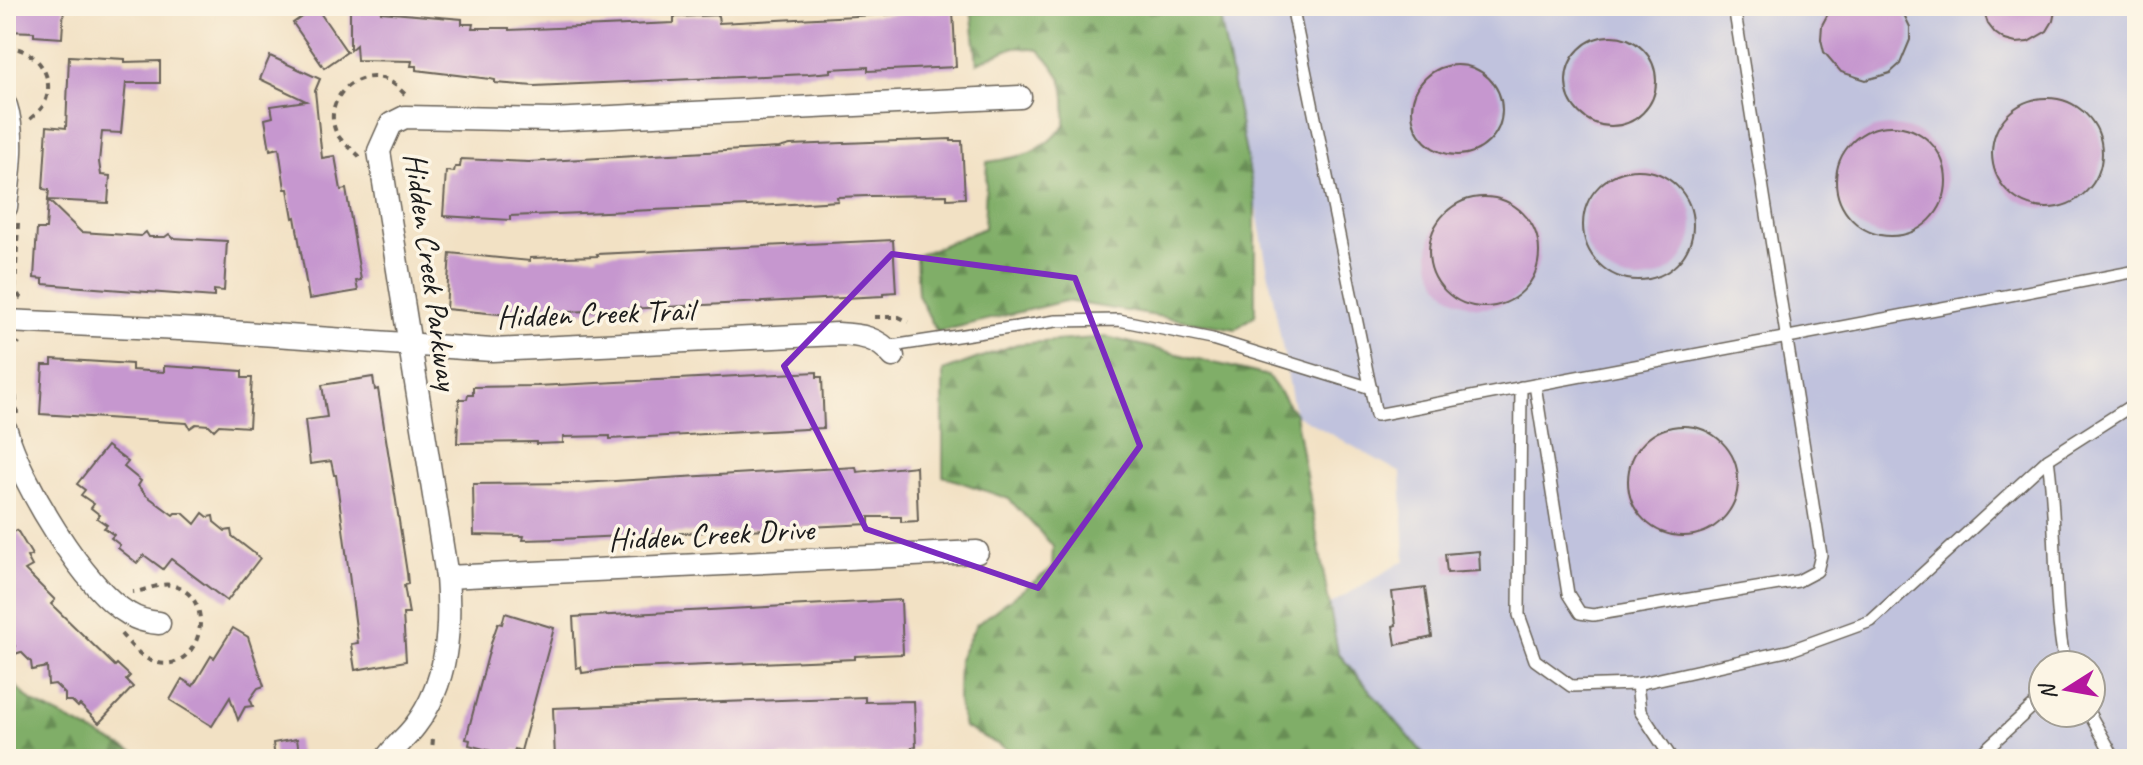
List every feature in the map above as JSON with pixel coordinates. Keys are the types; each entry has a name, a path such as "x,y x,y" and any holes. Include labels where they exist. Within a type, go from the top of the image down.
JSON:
{"street":[{"name":"Hidden Creek Parkway","path":"392,757 431,699 448,644 447,577 379,151 384,134 398,119 419,116 471,120 551,120 1020,97"},
{"path":"6,106 9,114 12,214"},
{"name":"Hidden Creek Trail","path":"6,321 520,350 838,334 861,336 889,351"},
{"path":"12,424 17,463 79,563 108,598 128,614 159,623"},
{"name":"Hidden Creek Drive","path":"447,577 977,552"}],"lane":[{"path":"1292,6 1376,415 2137,271"},
{"path":"1535,385 1568,594 1580,613 1593,615 1798,581 1817,571 1821,555 1734,6"},
{"path":"889,351 1056,321 1119,320 1212,339 1371,388"},
{"path":"1521,387 1519,615 1535,660 1571,686 1637,684 1791,650 1871,621 2048,459 2137,402"},
{"path":"2048,459 2054,500 2058,631 2062,649"},
{"path":"1637,684 1640,711 1672,759"},
{"path":"1975,759 2027,712"},
{"path":"2098,729 2115,759"}],"path":[{"path":"6,47 17,47 33,56 48,82 42,107 24,127"},
{"path":"364,165 336,132 333,114 338,95 353,81 373,78 385,79 410,99"},
{"path":"12,214 15,290 24,303"},
{"path":"871,317 899,317 909,322"},
{"path":"12,424 12,355 13,349 24,338"},
{"path":"118,631 138,652 150,660 166,663 188,654 197,642 202,625 196,601 176,586 165,584 130,592 123,589"}],"highlighted area":[{"path":"892,254 1075,278 1140,446 1038,588 866,529 784,366"}],"shaded area":[{"path":"1218,6 2137,6 2137,759 1428,759 1338,653 1329,605 1405,560 1401,473 1295,414"}],"green space":[{"path":"971,6 1218,6 1255,201 1255,315 1236,329 1065,301 937,332 918,295 916,256 984,228 987,162 1012,158 1039,148 1065,125 1062,84 1055,68 1039,50 1014,47 977,63"},
{"path":"1107,337 1268,376 1295,414 1338,653 1428,759 1014,759 1007,749 964,727 958,702 959,659 976,625 1052,568 1053,546 1009,499 943,476 943,371 1017,344"},
{"path":"6,677 32,702 147,759 6,759"}],"building":[{"path":"6,6 64,6 62,38 34,36 34,32 6,31"},
{"path":"1832,6 1900,6 1910,27 1910,40 1900,64 1890,73 1866,80 1841,72 1824,52 1821,39 1822,25"},
{"path":"1982,6 2056,6 2047,31 2028,42 2016,43 1995,33 1988,24"},
{"path":"316,7 347,52 324,68 293,23"},
{"path":"381,8 381,12 462,19 462,24 473,24 472,28 509,30 674,23 674,17 718,15 719,23 953,11 956,67 868,71 868,67 808,74 534,86 495,83 490,79 416,70 416,66 411,66 412,61 357,60 356,45 350,50 350,10"},
{"path":"1611,36 1628,40 1643,49 1652,64 1656,81 1652,98 1643,113 1628,122 1611,126 1594,122 1579,113 1570,98 1566,81 1570,64 1579,49 1594,40"},
{"path":"69,56 125,59 125,62 160,61 160,83 126,83 121,133 102,132 99,162 101,175 110,176 108,203 48,200 49,190 43,189 47,126 66,128"},
{"path":"270,56 320,79 315,91 322,158 335,156 341,190 346,189 361,280 356,281 358,291 309,299 279,148 270,150 265,119 273,117 271,106 306,101 260,79"},
{"path":"1457,65 1474,69 1489,78 1498,93 1502,110 1498,127 1489,142 1474,151 1457,155 1440,151 1425,142 1416,127 1412,110 1416,93 1425,78 1440,69"},
{"path":"2047,98 2068,103 2086,114 2097,132 2102,153 2097,174 2086,192 2068,203 2047,208 2026,203 2008,192 1997,174 1992,153 1997,132 2008,114 2026,103"},
{"path":"1891,126 1912,131 1930,142 1941,160 1946,181 1941,202 1930,220 1912,231 1891,236 1870,231 1852,220 1841,202 1836,181 1841,160 1852,142 1870,131"},
{"path":"962,141 965,198 947,199 947,195 837,197 838,201 510,216 510,220 443,216 446,171 454,172 455,167 460,167 461,159 529,162 790,145"},
{"path":"1638,170 1659,175 1677,186 1688,204 1693,225 1688,246 1677,264 1659,275 1638,280 1617,275 1599,264 1588,246 1583,225 1588,204 1599,186 1617,175"},
{"path":"1484,197 1505,202 1523,213 1534,231 1539,252 1534,273 1523,291 1505,302 1484,307 1463,302 1445,291 1434,273 1429,252 1434,231 1445,213 1463,202"},
{"path":"48,200 81,232 141,236 146,232 149,237 169,234 173,238 227,241 224,291 214,290 214,297 43,284 43,279 34,278 37,229 46,229"},
{"path":"893,240 896,292 883,293 883,296 509,315 446,309 450,253 530,261 530,258 597,254"},
{"path":"52,359 132,364 132,370 164,372 164,366 242,371 242,378 252,378 249,427 219,425 214,430 209,425 196,424 190,428 187,423 40,414 43,365 52,365"},
{"path":"817,372 817,377 822,377 824,428 610,439 610,436 563,437 563,443 457,443 459,399 473,395 473,387"},
{"path":"373,377 375,390 378,389 407,573 408,584 404,585 409,614 403,614 406,661 355,670 351,644 358,643 336,475 331,461 310,464 305,420 327,417 322,385"},
{"path":"1683,426 1704,431 1722,442 1733,460 1738,481 1733,502 1722,520 1704,531 1683,536 1662,531 1644,520 1633,502 1628,481 1633,460 1644,442 1662,431"},
{"path":"107,446 128,462 124,467 141,481 138,486 146,495 173,515 183,513 195,524 203,513 213,516 214,522 225,531 231,530 232,536 260,558 227,601 171,559 163,569 144,555 137,563 118,548 120,545 111,538 114,535 104,528 107,525 97,518 100,515 91,508 94,504 81,495 85,490 77,484"},
{"path":"916,466 918,521 901,522 901,517 869,517 869,524 560,539 523,540 524,536 474,535 473,484 581,483 856,467 857,472"},
{"path":"17,530 32,555 27,557 32,566 25,570 55,600 51,604 115,666 117,664 130,676 126,680 133,687 99,723 80,705 78,707 72,701 65,701 65,694 55,684 48,685 47,667 32,670 31,662 21,652 15,654 15,646 6,637 6,537"},
{"path":"1479,551 1480,571 1447,573 1445,554"},
{"path":"1425,588 1432,637 1396,645 1392,592"},
{"path":"901,600 903,654 582,673 581,667 576,668 573,617"},
{"path":"505,613 554,628 521,751 515,749 513,757 469,745 470,740 466,739 492,640"},
{"path":"233,628 248,637 264,686 258,688 250,699 253,706 245,707 238,720 230,697 212,726 170,700 182,679 193,686"},
{"path":"865,697 865,702 914,701 916,747 911,748 911,752 753,758 555,759 553,708"},
{"path":"297,739 300,759 275,759 273,743"}]}
